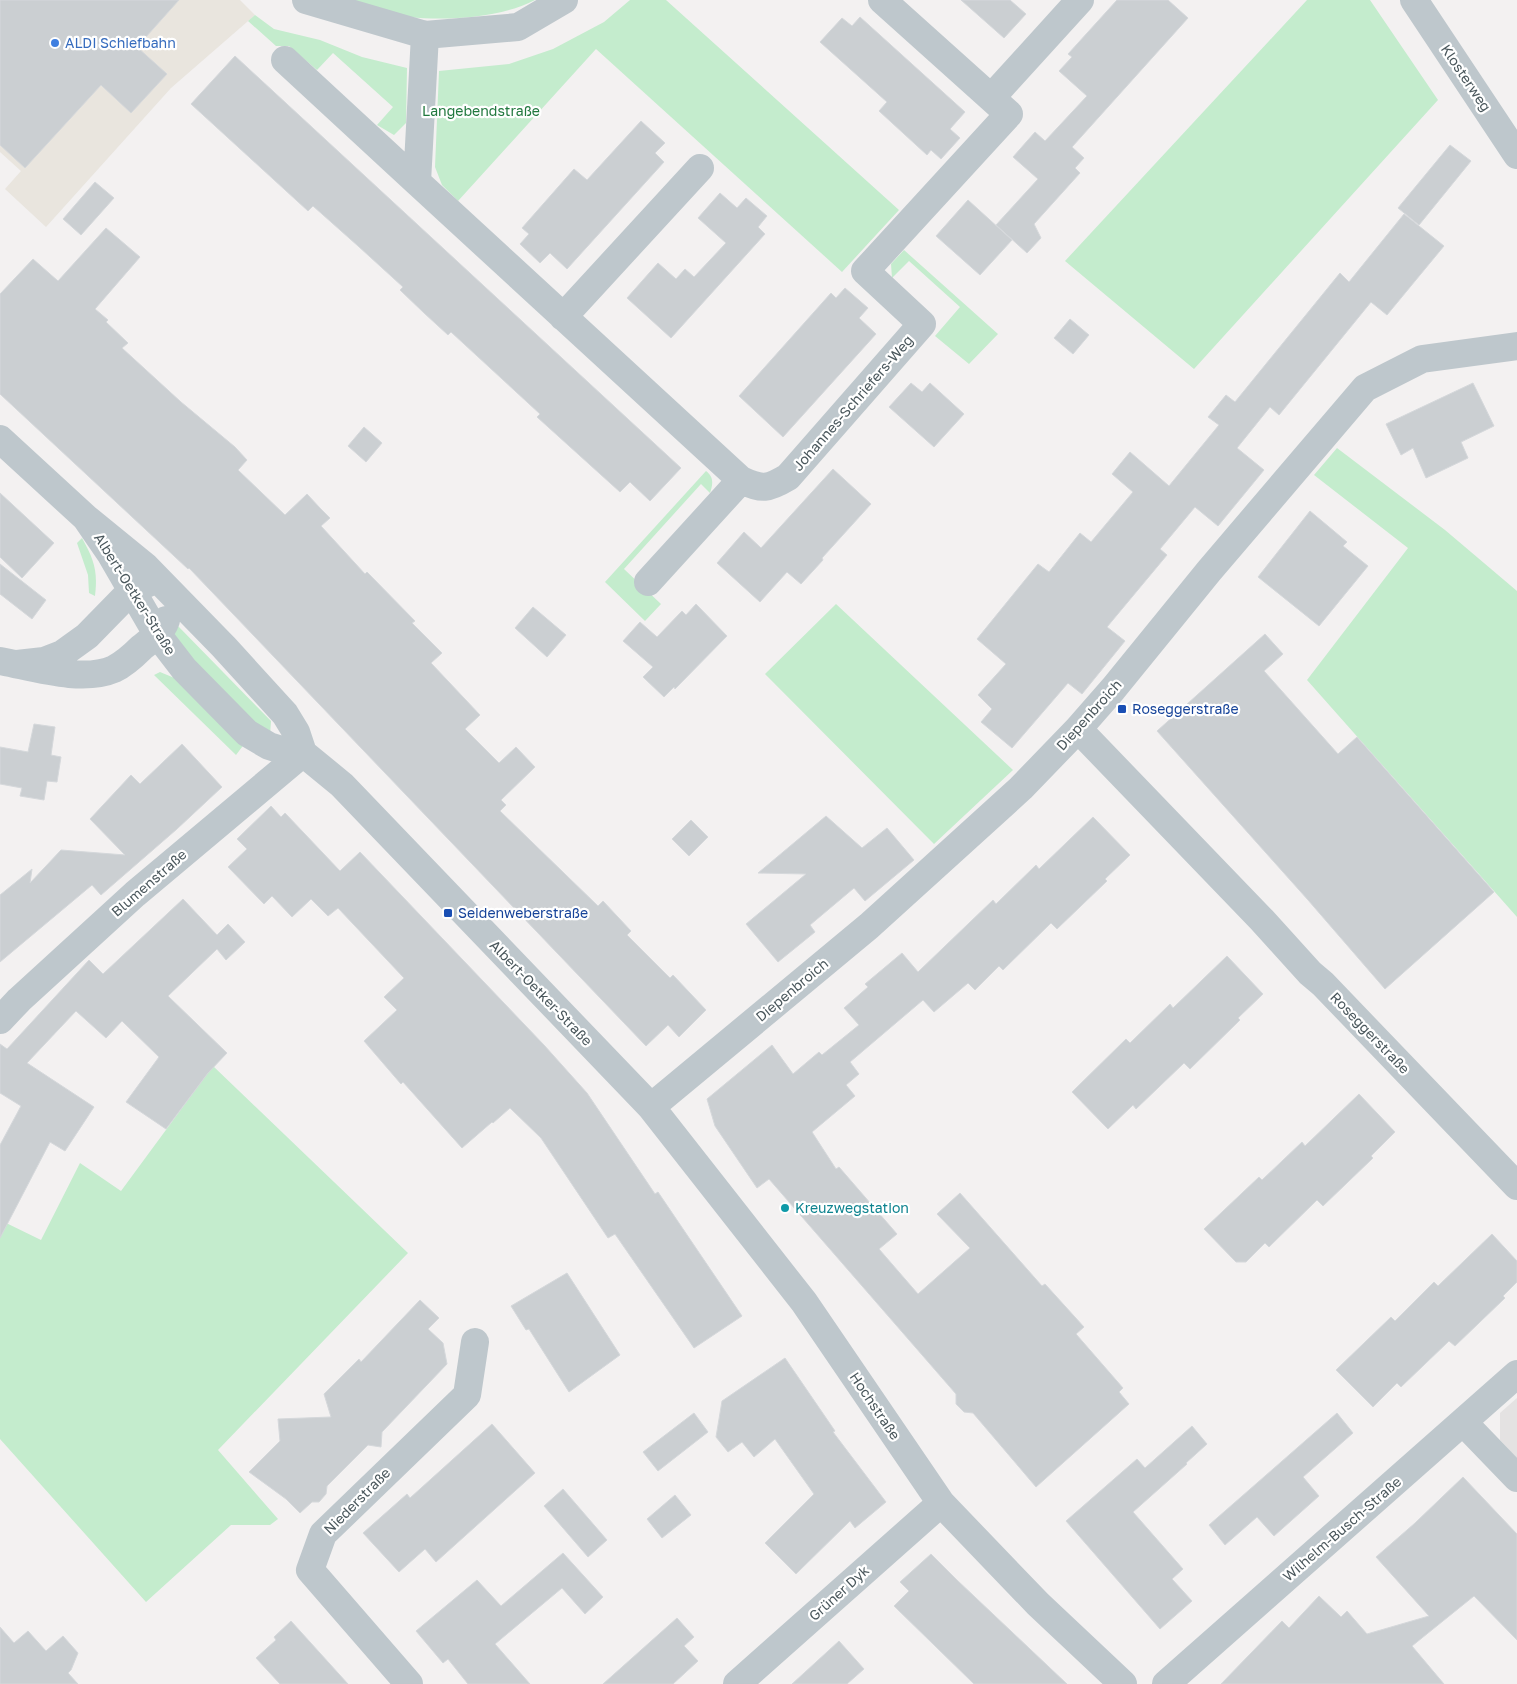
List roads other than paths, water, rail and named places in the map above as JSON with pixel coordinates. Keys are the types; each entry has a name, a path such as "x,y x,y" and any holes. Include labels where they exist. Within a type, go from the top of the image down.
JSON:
{"street":[{"path":"306,0 425,35 518,27 564,0"},
{"name":"Johannes-Schriefers-Weg","path":"285,60 742,480 757,488 775,485 788,477 922,324 865,271 1008,114 882,0"},
{"path":"991,98 1080,0"},
{"name":"Klosterweg","path":"1414,0 1517,155"},
{"path":"417,182 425,35"},
{"path":"563,317 700,168"},
{"name":"Diepenbroich","path":"651,1107 869,926 1021,788 1078,729 1113,689 1215,564 1365,388 1422,359 1517,346"},
{"name":"Albert-Oetker-Straße","path":"0,439 86,518 135,557 164,585 285,714 296,732 303,753 342,785 651,1107"},
{"path":"648,582 742,480"},
{"name":"Albert-Oetker-Straße","path":"86,518 102,540 157,634 184,669 247,733 269,746 285,751 303,753"},
{"path":"150,582 164,585 170,603 166,622 157,634 120,665 96,673 70,673 8,663 44,661 62,654 87,636 138,586 150,582"},
{"name":"Roseggerstraße","path":"1078,729 1310,973 1323,984 1517,1186"},
{"name":"Blumenstraße","path":"0,1020 19,1000 135,894 303,753"},
{"name":"Hochstraße","path":"651,1107 804,1302 941,1503 1038,1604 1123,1684"},
{"name":"Niederstraße","path":"409,1684 310,1570 323,1534 467,1395 475,1342"},
{"name":"Wilhelm-Busch-Straße","path":"1166,1684 1517,1374"},
{"path":"1463,1422 1517,1478"},
{"name":"Grüner Dyk","path":"737,1684 941,1503"}],"place":[{"name":"ALDI Schiefbahn","path":"55,43"},
{"name":"Roseggerstraße","path":"1122,709"},
{"name":"Seidenweberstraße","path":"448,913"},
{"name":"Kreuzwegstation","path":"785,1208"}],"park label":[{"name":"Langebendstraße","path":"481,111"}]}
